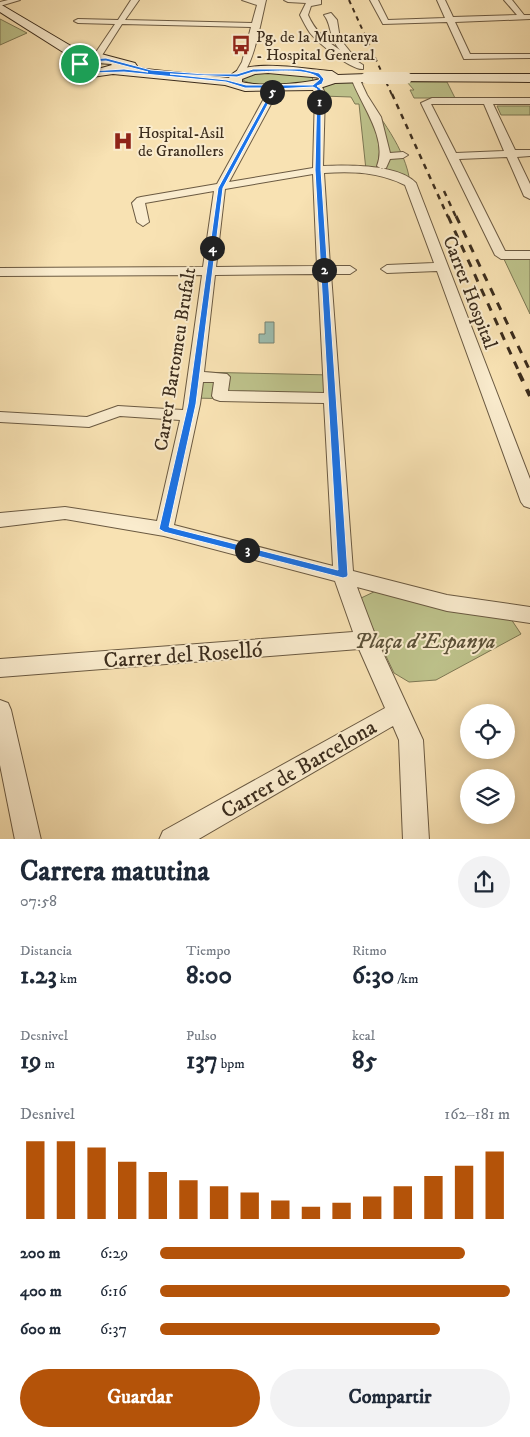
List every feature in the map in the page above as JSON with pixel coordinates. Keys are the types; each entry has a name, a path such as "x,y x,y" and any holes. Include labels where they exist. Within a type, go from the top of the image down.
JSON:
{"street":[{"path":"1,6 16,0"},
{"path":"134,0 98,59 84,62 79,66 85,71 99,72 115,67 239,74 260,70 301,70 317,81 320,92 318,170 343,575 366,640 411,740 416,839"},
{"path":"246,0 261,2 239,74 245,86 273,87 362,74 530,78"},
{"path":"288,0 314,1 325,4"},
{"path":"374,0 386,22 526,17"},
{"path":"441,0 467,57 530,56"},
{"path":"508,0 526,17"},
{"path":"314,1 304,15 311,27 322,42 362,74"},
{"path":"1,6 78,56 84,62"},
{"path":"328,15 333,20 331,28 337,42 362,74 362,95 376,117 386,156 381,172"},
{"path":"78,21 255,25"},
{"path":"67,49 98,59 115,67"},
{"name":"Carrer Bartomeu Brufalt","path":"164,529 189,415 220,188 272,93 273,87"},
{"path":"530,101 432,101 426,104 502,255 530,255"},
{"path":"487,101 530,196"},
{"path":"452,156 530,154"},
{"path":"386,156 403,155"},
{"name":"Carrer Hospital","path":"144,222 138,203 141,200 318,170 354,169 381,172 410,183 530,502"},
{"path":"387,269 441,267"},
{"path":"0,272 350,270"},
{"path":"195,377 222,378 220,396 333,398"},
{"path":"0,417 88,422 118,411 189,415"},
{"path":"0,520 65,513 164,529 447,603 530,615"},
{"name":"Carrer del Roselló","path":"0,668 366,640"},
{"path":"0,710 28,839"},
{"name":"Carrer de Barcelona","path":"174,839 398,712"}],"green space":[{"path":"0,19 2,20 27,33 0,45"},
{"path":"257,73 297,73 312,77 313,80 299,84 278,86 249,83 243,80 243,78"},
{"path":"359,79 360,88 383,122 403,157 410,183 366,170 359,104 355,104 351,97 322,96 324,85 330,82"},
{"path":"407,82 447,82 455,98 414,98 410,90 414,90"},
{"path":"497,106 530,106 530,115 501,115"},
{"path":"502,255 530,255 530,314"},
{"path":"196,372 332,375 334,401 193,398"},
{"name":"Plaça d'Espanya","path":"380,589 511,619 521,634 436,680 409,682 394,673 359,599"}],"shaded area":[{"path":"265,322 274,322 274,343 259,343 259,334 265,334"}],"railway":[{"path":"349,0 392,95"},
{"path":"392,94 448,217"},
{"path":"444,191 456,217"},
{"path":"448,216 520,374"},
{"path":"456,216 530,371"},
{"path":"519,373 530,396"}],"place":[{"name":"Pg. de la Muntanya - Hospital General","path":"241,45"},
{"name":"Hospital-Asil de Granollers","path":"123,141"}],"route":[{"path":"80,64 79,68 81,70 89,72 124,70 227,81 245,86 299,88 314,86 319,89 318,170 343,575 164,529 192,404 220,188 272,93 273,87 299,88 314,86 321,83 322,79 318,74 301,70 253,71 237,76 172,74 151,71 106,59 80,64"}]}
